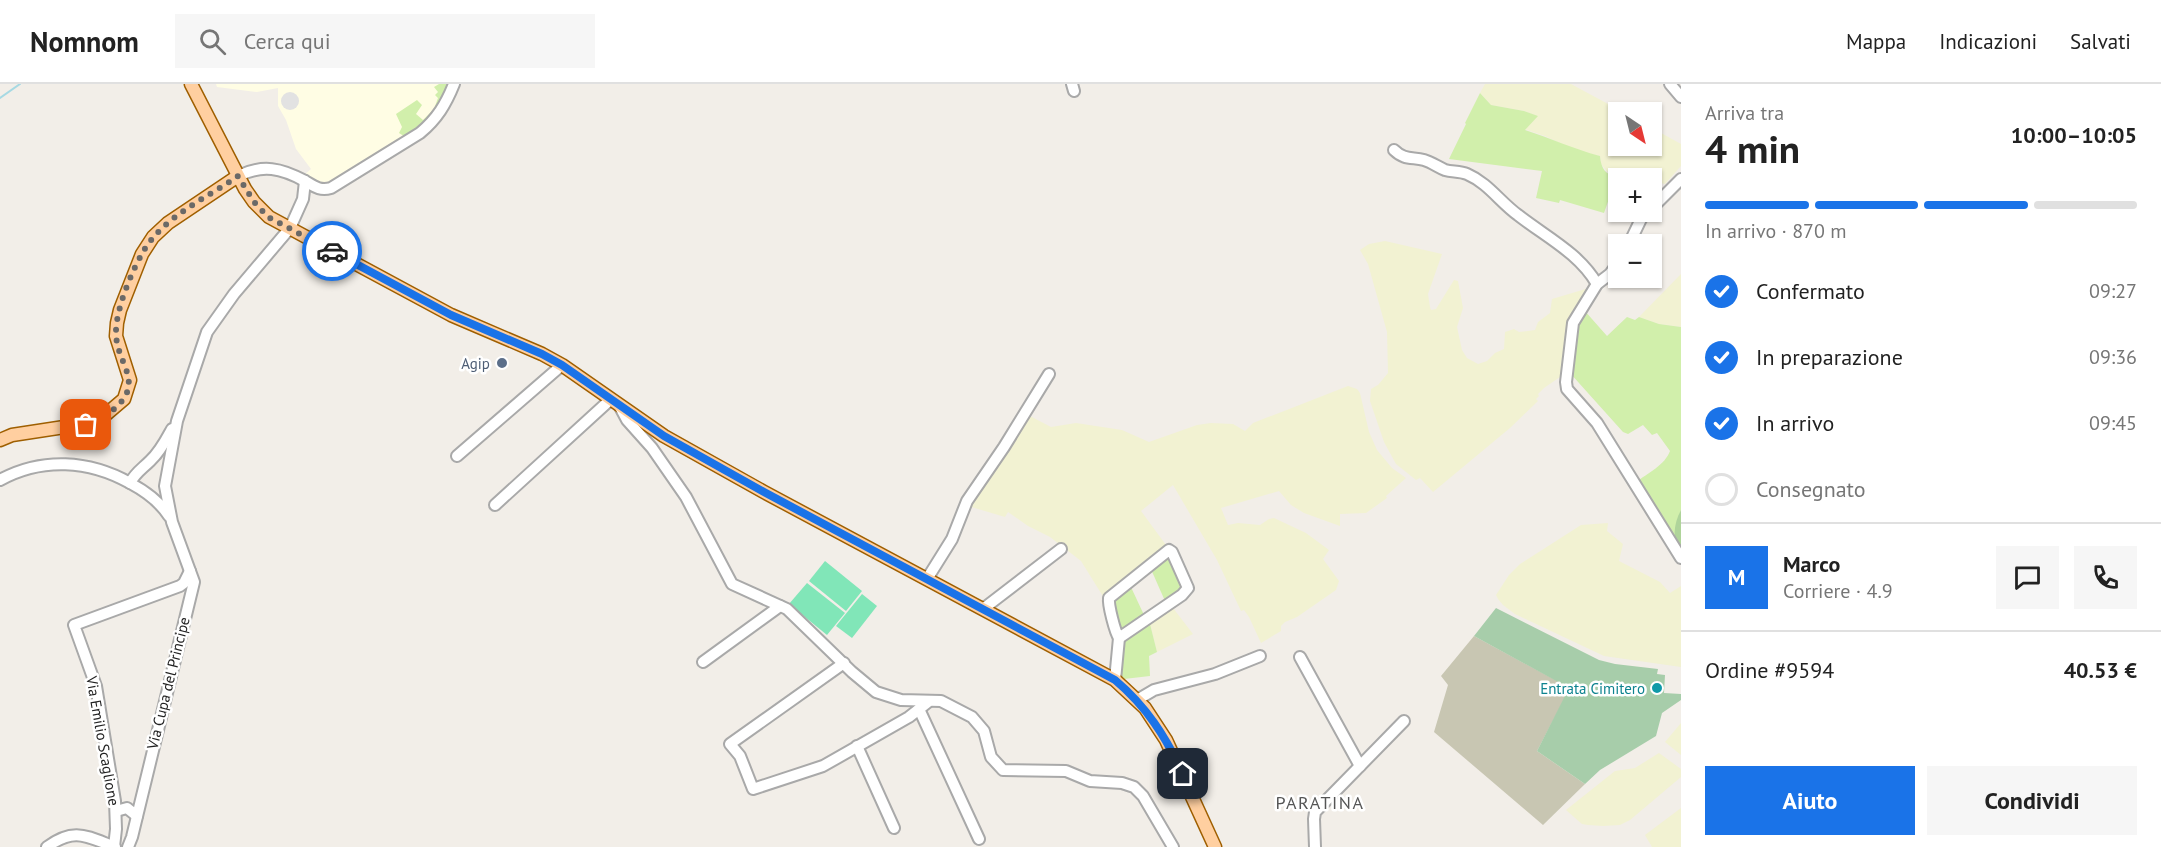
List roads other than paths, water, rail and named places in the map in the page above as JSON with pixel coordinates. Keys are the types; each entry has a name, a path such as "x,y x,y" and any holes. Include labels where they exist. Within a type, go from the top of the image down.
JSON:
{"main road":[{"path":"191,84 238,176 268,217 442,310 542,354 562,365 664,436 1115,680 1145,708 1167,740 1215,847"},
{"path":"0,440 30,432 97,422 124,399 130,380 116,336 117,323 142,254 153,237 168,223 238,176"}],"street":[{"path":"238,176 253,169 263,168 292,175 317,189 326,190 340,184 420,134 433,122 447,102 454,84"},
{"path":"1670,84 1681,97"},
{"path":"1394,150 1407,159 1423,160 1482,182 1517,215 1574,256 1598,285"},
{"path":"1662,198 1681,179"},
{"path":"130,483 142,468 166,451 207,332 234,294 290,228 303,199 305,181"},
{"path":"303,199 317,189"},
{"path":"1608,276 1598,285 1573,322 1566,368 1567,389 1597,423 1681,558"},
{"path":"457,456 562,365"},
{"path":"927,579 952,539 967,501 1010,439 1050,374"},
{"path":"495,505 615,404 652,448 686,497 732,584 787,609 876,692 901,700 941,701 972,717 984,731 991,757 1003,770 1066,771 1090,781 1122,783 1134,787 1143,796 1173,847"},
{"name":"Via Cupa del Principe","path":"166,451 165,486 172,522"},
{"name":"Via Cupa del Principe","path":"0,480 25,469 65,464 80,465 108,473 130,483 151,496 168,514 194,582 128,847"},
{"path":"108,473 142,468"},
{"path":"151,496 160,494 165,486"},
{"path":"983,609 1061,549"},
{"path":"1115,680 1119,638 1115,632 1113,616 1108,605 1109,598 1169,550 1188,588 1182,595 1119,638"},
{"name":"Via Emilio Scaglione","path":"114,847 116,811 96,686 74,625 167,591 184,583 190,572"},
{"path":"167,591 178,597 186,609"},
{"path":"703,662 780,606"},
{"path":"1137,700 1154,690 1215,674 1260,656"},
{"path":"1300,657 1360,766"},
{"path":"844,663 730,744 740,756 753,789 823,766 909,717 928,702"},
{"path":"919,709 979,839"},
{"path":"1315,847 1315,812 1404,721"},
{"path":"856,746 894,828"},
{"path":"116,811 127,808 137,816"},
{"path":"47,847 60,838 75,834 81,834 114,847"}],"waterway":[{"path":"0,98 20,84"}],"place":[{"name":"Agip","path":"502,363"},
{"name":"Entrata Cimitero","path":"1657,688"}],"district":[{"name":"PARATINA","path":"1320,802"}]}
